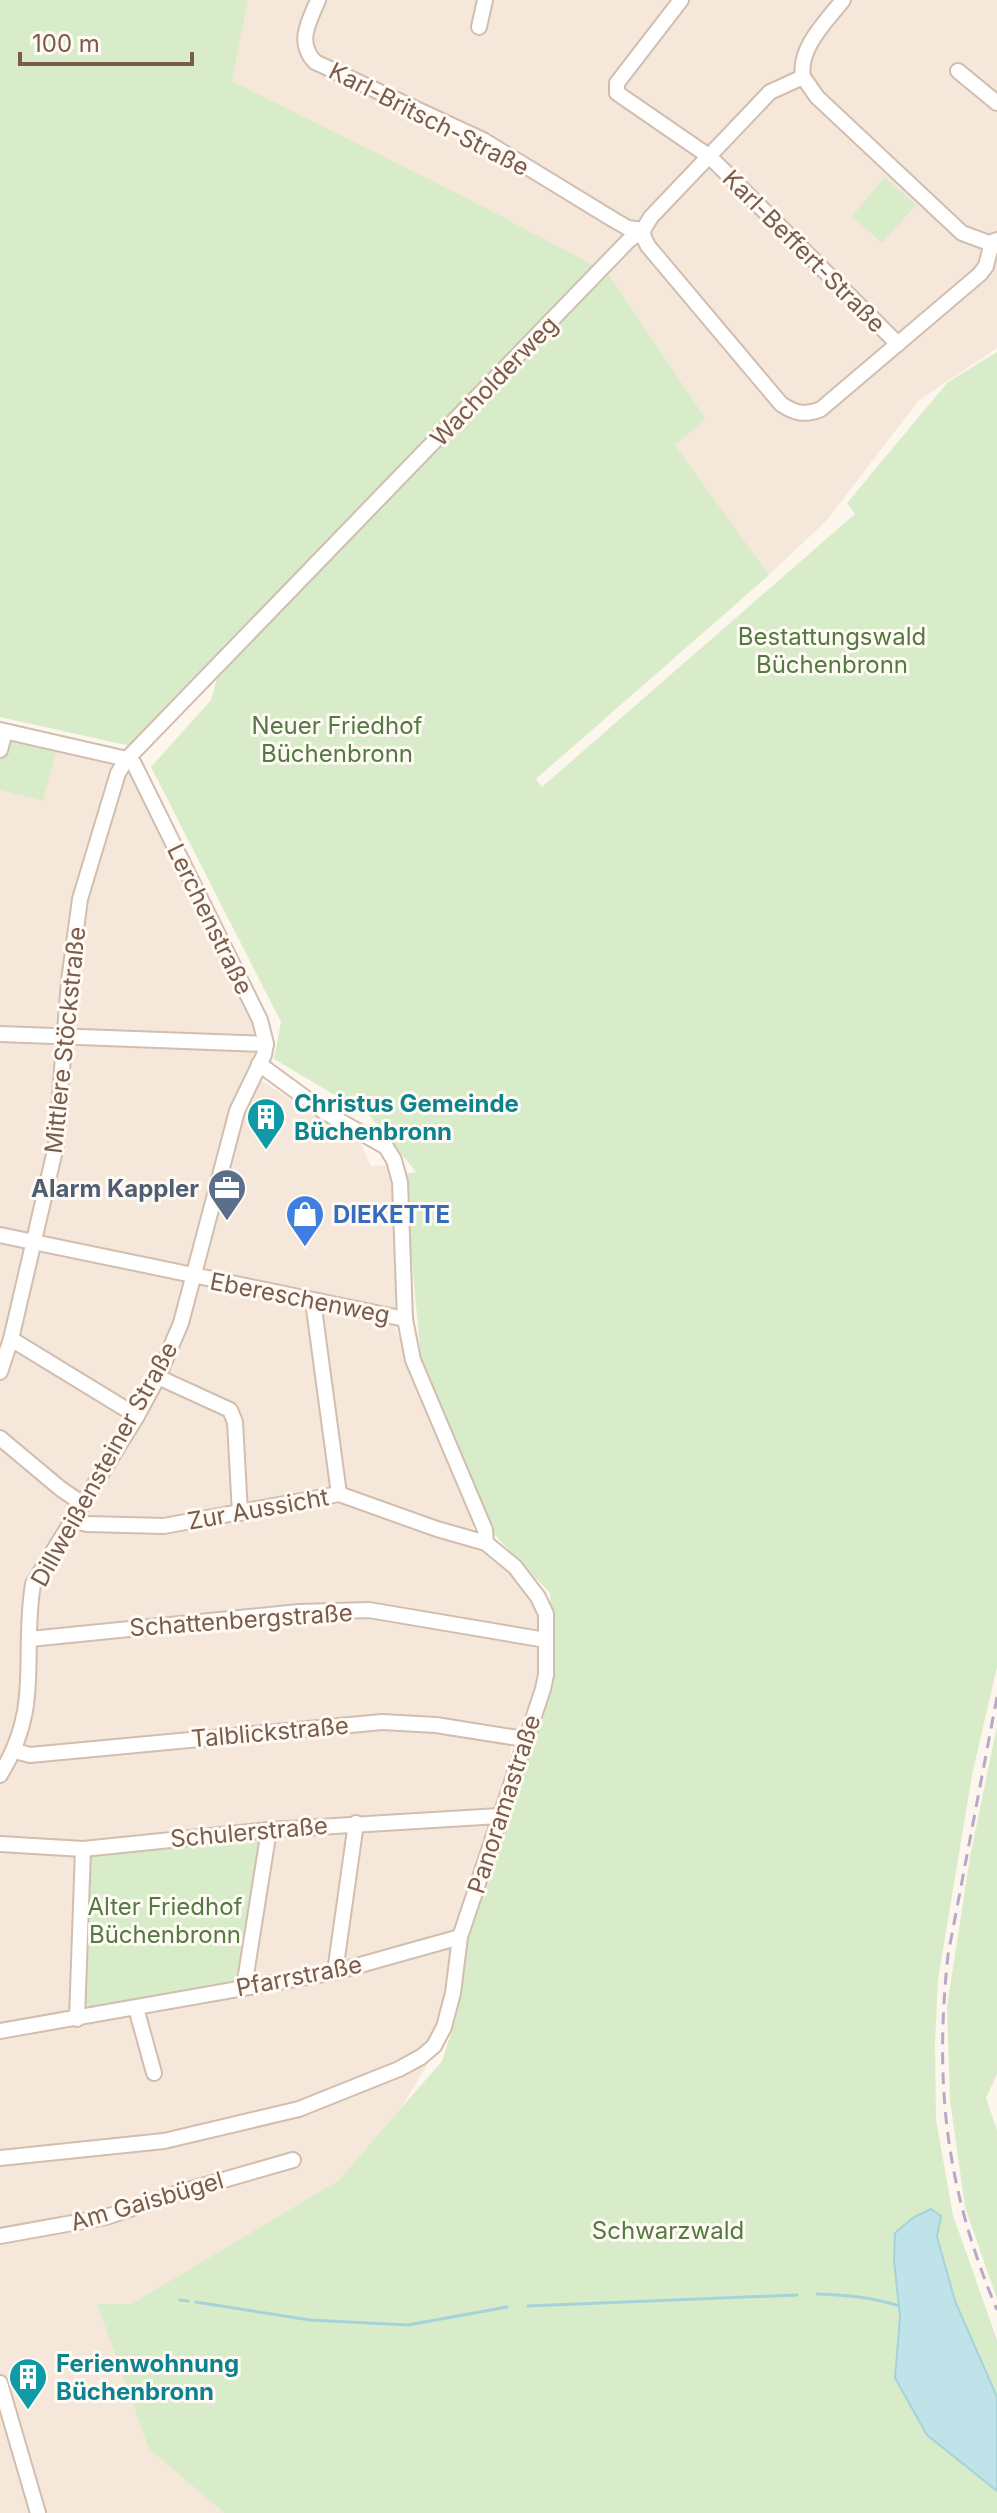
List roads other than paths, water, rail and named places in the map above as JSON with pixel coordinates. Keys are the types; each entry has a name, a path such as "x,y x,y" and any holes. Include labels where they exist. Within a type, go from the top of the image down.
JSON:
{"street":[{"name":"Karl-Britsch-Straße","path":"318,0 304,39 305,47 315,62 483,140 628,228 643,230"},
{"path":"479,27 485,0"},
{"name":"Karl-Beffert-Straße","path":"681,0 617,83 617,93 710,157 898,344"},
{"path":"643,230 644,238 658,257 781,404 791,411 811,413 821,409 980,274 995,242 977,240 962,233 807,86 802,60 807,48 843,0"},
{"path":"958,71 997,103"},
{"name":"Wacholderweg","path":"127,759 629,240 643,230 651,217 770,92 803,77"},
{"path":"0,750 2,731 127,759"},
{"name":"Mittlere Stöckstraße","path":"0,1372 11,1339 56,1146 80,899 118,773 127,759"},
{"name":"Lerchenstraße","path":"127,759 138,771 260,1020 266,1044"},
{"path":"0,1034 266,1044 259,1064 326,1113 386,1147 398,1169 400,1182 405,1319 413,1360 485,1530 486,1543"},
{"name":"Dillweißensteiner Straße","path":"0,1775 15,1751 30,1686 29,1608 33,1584 158,1377 181,1323 237,1111 259,1064"},
{"name":"Ebereschenweg","path":"0,1235 405,1319"},
{"path":"313,1301 339,1494"},
{"path":"11,1339 137,1416"},
{"path":"158,1377 230,1410 235,1422 240,1513"},
{"path":"0,1438 83,1504"},
{"name":"Zur Aussicht","path":"72,1520 87,1524 164,1526 339,1494 486,1543"},
{"name":"Panoramastraße","path":"0,2158 164,2141 299,2109 399,2069 434,2046 444,2027 453,1993 460,1937 546,1675 546,1614 538,1597 515,1567 486,1543"},
{"name":"Schattenbergstraße","path":"30,1639 284,1613 369,1610 546,1640"},
{"name":"Talblickstraße","path":"15,1751 30,1755 382,1722 436,1725 524,1739"},
{"name":"Schulerstraße","path":"0,1844 83,1849 356,1823 499,1816"},
{"path":"335,1972 356,1823"},
{"path":"244,1987 269,1830"},
{"path":"77,2019 83,1849"},
{"name":"Pfarrstraße","path":"0,2031 335,1972 460,1937"},
{"path":"136,2008 154,2073"},
{"name":"Am Gaisbügel","path":"0,2236 106,2217 293,2160"},
{"path":"0,2383 38,2513"}],"water":[{"path":"931,2209 941,2216 937,2237 955,2301 997,2397 997,2491 927,2435 895,2378 900,2317 894,2260 895,2233 914,2217"}],"waterway":[{"path":"817,2294 859,2297 899,2306"},
{"path":"528,2306 797,2295"},
{"path":"180,2300 188,2301"},
{"path":"196,2302 310,2320 408,2325 507,2307"}],"railway":[{"path":"997,1697 948,1955 943,2048 944,2093 955,2179 966,2222 997,2310"}],"place":[{"name":"Christus Gemeinde Büchenbronn","path":"266,1151"},
{"name":"Alarm Kappler","path":"227,1222"},
{"name":"DIEKETTE","path":"305,1248"},
{"name":"Ferienwohnung Büchenbronn","path":"28,2411"}],"park label":[{"name":"Bestattungswald Büchenbronn","path":"832,650"},
{"name":"Neuer Friedhof Büchenbronn","path":"337,739"},
{"name":"Alter Friedhof Büchenbronn","path":"165,1920"},
{"name":"Schwarzwald","path":"668,2230"}]}
